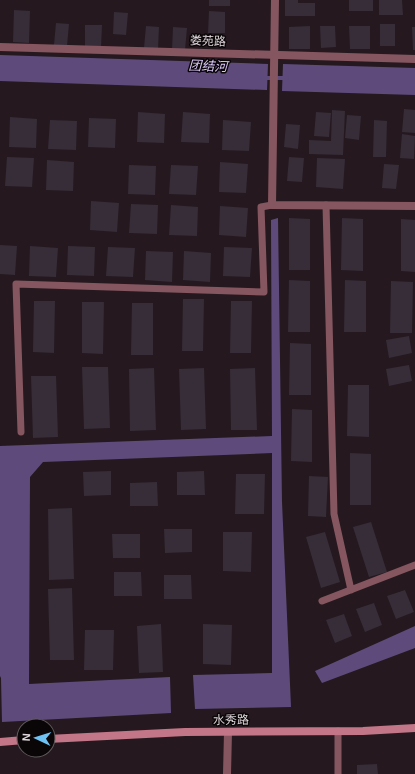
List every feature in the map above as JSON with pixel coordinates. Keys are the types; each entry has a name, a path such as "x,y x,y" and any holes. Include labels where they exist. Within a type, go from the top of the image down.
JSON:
{"street":[{"path":"275,0 272,205 415,206"},
{"name":"娄苑路","path":"0,47 415,59"},
{"name":"水秀路","path":"56,739 185,732 338,731 415,728"},
{"path":"227,774 228,732"},
{"path":"0,742 16,741"}],"lane":[{"path":"21,432 16,284 264,292 260,208 272,205"},
{"path":"326,206 334,514 351,590"},
{"path":"322,601 415,565"},
{"path":"338,731 338,774"}],"water":[{"path":"0,55 268,64 267,90 0,81"},
{"path":"283,64 415,68 415,95 282,91"},
{"path":"278,218 282,502 291,707 195,709 193,675 272,673 272,453 43,462 30,477 29,684 170,677 171,713 56,719 16,718 16,721 2,722 0,676 0,446 272,436 271,220"},
{"path":"415,626 415,648 322,683 315,671"}],"building":[{"path":"209,0 230,0 230,6 209,6"},
{"path":"285,0 298,0 298,3 315,3 315,16 285,16"},
{"path":"349,0 373,0 373,11 349,11"},
{"path":"379,0 402,0 403,15 379,15"},
{"path":"14,10 30,11 29,43 13,42"},
{"path":"209,11 225,12 225,33 208,33"},
{"path":"114,12 128,13 126,35 113,34"},
{"path":"56,23 69,24 67,46 54,45"},
{"path":"380,24 395,24 395,46 380,46"},
{"path":"85,25 102,25 101,48 85,48"},
{"path":"146,26 159,27 158,49 144,48"},
{"path":"310,26 310,49 289,49 289,27"},
{"path":"320,26 335,26 336,47 321,48"},
{"path":"349,26 370,26 370,49 350,49"},
{"path":"173,27 187,28 185,50 172,50"},
{"path":"412,27 415,27 415,50 413,50"},
{"path":"404,109 415,110 415,133 402,132"},
{"path":"332,110 345,111 343,155 309,154 309,140 331,141"},
{"path":"138,112 165,114 164,143 137,142"},
{"path":"183,112 210,114 209,143 181,142"},
{"path":"316,112 331,113 329,137 314,136"},
{"path":"347,115 361,116 359,140 345,138"},
{"path":"10,117 37,119 36,148 9,147"},
{"path":"89,118 116,119 115,148 88,147"},
{"path":"50,120 77,121 76,150 48,149"},
{"path":"223,120 251,122 249,151 222,150"},
{"path":"374,120 387,121 386,157 373,157"},
{"path":"286,124 300,125 298,149 284,147"},
{"path":"402,134 415,136 414,159 400,158"},
{"path":"7,157 34,158 32,187 5,186"},
{"path":"289,157 304,158 302,182 287,181"},
{"path":"317,158 345,159 343,189 316,187"},
{"path":"47,160 74,162 73,191 46,190"},
{"path":"220,162 248,164 246,193 219,192"},
{"path":"384,164 399,165 396,189 382,188"},
{"path":"129,165 156,166 155,195 128,194"},
{"path":"171,165 198,166 196,195 169,194"},
{"path":"91,201 119,203 117,232 90,230"},
{"path":"131,204 158,205 157,234 129,233"},
{"path":"171,205 198,207 197,236 169,235"},
{"path":"220,206 248,208 246,237 219,235"},
{"path":"289,218 310,219 310,270 289,270"},
{"path":"342,218 363,219 363,271 341,270"},
{"path":"401,219 415,220 415,272 401,271"},
{"path":"0,245 17,246 15,275 0,274"},
{"path":"30,246 58,248 56,277 29,276"},
{"path":"68,246 95,247 94,276 67,275"},
{"path":"108,247 135,248 133,277 106,276"},
{"path":"224,247 252,248 250,277 223,276"},
{"path":"146,251 173,252 172,282 145,280"},
{"path":"184,251 211,253 210,282 183,280"},
{"path":"289,280 310,281 310,332 288,332"},
{"path":"345,280 366,281 366,332 344,332"},
{"path":"391,281 413,282 412,333 390,333"},
{"path":"183,299 204,299 203,351 182,351"},
{"path":"34,301 55,301 54,353 33,352"},
{"path":"231,301 252,301 251,353 230,353"},
{"path":"82,302 104,302 103,354 82,353"},
{"path":"132,303 153,303 153,355 131,355"},
{"path":"409,336 412,353 389,358 386,340"},
{"path":"290,343 311,344 311,395 289,395"},
{"path":"409,365 412,381 389,386 386,369"},
{"path":"82,367 108,367 110,428 84,429"},
{"path":"154,368 156,430 130,431 129,369"},
{"path":"204,368 206,429 181,430 179,369"},
{"path":"255,368 257,430 231,430 230,369"},
{"path":"31,376 56,376 58,437 33,438"},
{"path":"348,385 369,385 369,437 347,436"},
{"path":"292,409 312,410 312,462 291,461"},
{"path":"350,453 371,454 371,505 350,505"},
{"path":"111,471 111,495 84,496 83,472"},
{"path":"204,471 205,495 177,495 177,472"},
{"path":"236,474 265,474 264,514 235,514"},
{"path":"309,476 328,477 326,517 308,516"},
{"path":"157,482 158,506 130,506 130,483"},
{"path":"72,508 74,579 49,580 48,509"},
{"path":"371,522 387,572 369,577 353,527"},
{"path":"164,529 192,529 192,552 165,553"},
{"path":"223,532 252,532 251,572 223,571"},
{"path":"325,532 340,582 321,588 306,537"},
{"path":"112,534 140,534 140,558 113,558"},
{"path":"114,572 141,572 142,596 114,596"},
{"path":"164,575 191,575 192,599 164,599"},
{"path":"72,588 74,660 50,660 48,589"},
{"path":"405,590 414,612 396,619 387,596"},
{"path":"374,603 382,625 365,632 356,609"},
{"path":"344,614 352,636 335,643 326,620"},
{"path":"161,624 163,672 139,673 137,626"},
{"path":"203,624 232,625 231,665 203,664"},
{"path":"85,630 114,630 113,670 84,670"},
{"path":"377,764 378,774 357,774 357,765"}],"waterway":[{"name":"团结河","path":"262,78 287,78"}]}
